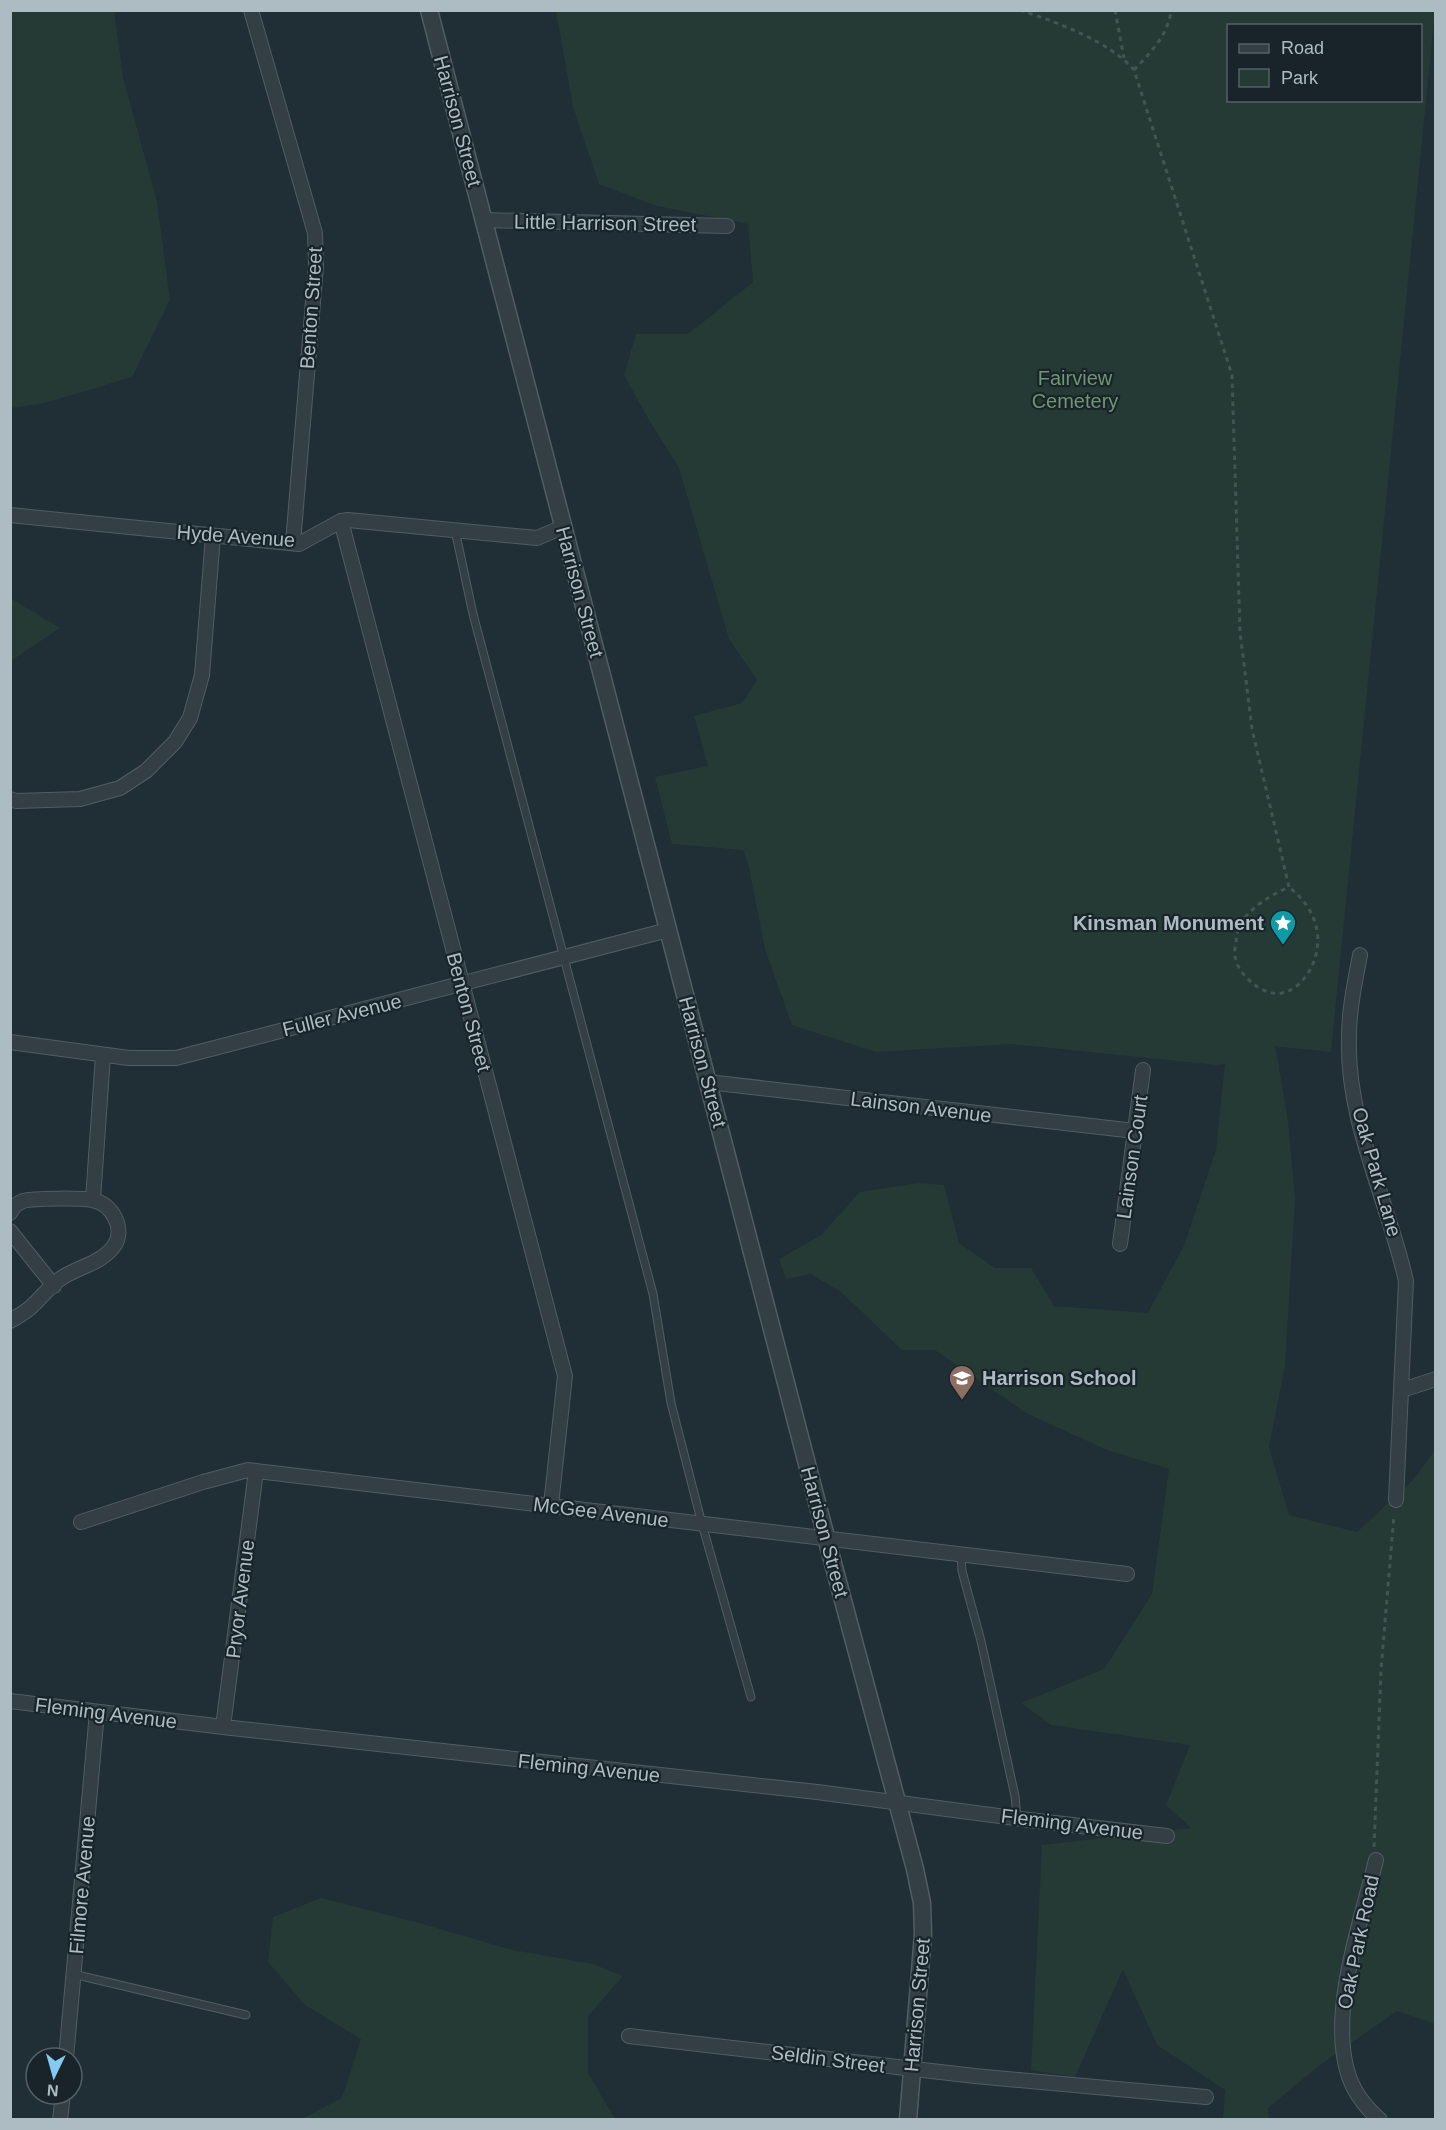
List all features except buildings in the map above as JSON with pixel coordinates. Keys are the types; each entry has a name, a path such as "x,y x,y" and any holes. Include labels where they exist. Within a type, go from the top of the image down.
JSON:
{"street":[{"name":"Benton Street","path":"251,10 315,233 316,266 293,543"},
{"name":"Harrison Street","path":"429,10 919,1888 923,1924 908,2120"},
{"name":"Little Harrison Street","path":"484,220 727,226"},
{"name":"Hyde Avenue","path":"10,515 299,544 341,521"},
{"name":"Benton Street","path":"341,521 565,1376 551,1505"},
{"path":"341,521 537,538 563,526"},
{"path":"11,799 16,801 80,799 120,788 146,771 175,742 190,718 202,675 213,536"},
{"name":"Fuller Avenue","path":"10,1042 103,1055 176,1058 668,930"},
{"name":"Oak Park Lane","path":"1360,955 1350,1014 1351,1076 1365,1143 1400,1254 1406,1281 1402,1390"},
{"path":"93,1200 103,1055"},
{"name":"Lainson Court","path":"1120,1244 1143,1070"},
{"name":"Lainson Avenue","path":"708,1082 1135,1131"},
{"path":"10,1213 12,1208 23,1201 93,1200 104,1205 111,1212 119,1232 116,1243 109,1253 60,1279 28,1311 10,1321"},
{"path":"10,1231 54,1286"},
{"path":"1396,1500 1402,1390 1436,1379"},
{"name":"McGee Avenue","path":"81,1522 203,1482 248,1470 1127,1574"},
{"name":"Pryor Avenue","path":"224,1727 256,1471"},
{"name":"Fleming Avenue","path":"10,1701 224,1727 817,1792 1167,1836"},
{"name":"Filmore Avenue","path":"67,2046 98,1712"},
{"name":"Oak Park Road","path":"1376,1860 1344,1998 1342,2051 1347,2072 1362,2102 1380,2120"},
{"name":"Seldin Street","path":"629,2036 912,2069 1206,2097"}],"lane":[{"path":"455,530 473,614 653,1294 671,1402 702,1524 751,1696"},
{"path":"961,1554 962,1571 981,1641 1016,1796 1017,1818"},
{"path":"74,1974 246,2016"}],"path":[{"path":"1020,10 1075,31 1124,58 1134,70 1232,375 1240,632 1252,729 1289,887 1309,908 1317,928 1316,956 1312,968 1300,984 1281,993 1265,992 1246,978 1235,958 1236,932 1246,915 1269,897 1289,887"},
{"path":"1115,10 1124,58"},
{"path":"1134,70 1157,44 1172,10"},
{"path":"1376,1860 1374,1843 1380,1691 1396,1500"}],"green space":[{"path":"11,10 114,11 123,77 157,202 170,300 132,377 45,403 11,408"},
{"name":"Fairview Cemetery","path":"556,11 1435,11 1331,1052 1273,1046 1276,1050 1288,1121 1295,1199 1285,1366 1269,1447 1289,1515 1357,1532 1413,1480 1435,1450 1435,2024 1397,2011 1320,2065 1268,2108 1269,2119 1223,2119 1225,2090 1157,2045 1123,1969 1075,2077 1031,2070 1042,1845 1191,1828 1166,1805 1190,1745 1051,1725 1021,1703 1104,1669 1152,1594 1169,1469 1107,1450 1026,1413 935,1350 902,1350 840,1291 810,1274 786,1279 779,1259 821,1235 860,1192 918,1183 944,1185 959,1243 995,1268 1031,1268 1054,1306 1148,1313 1185,1243 1216,1150 1225,1064 1011,1044 876,1052 792,1025 765,949 748,863 743,850 672,844 655,777 708,766 694,716 742,703 757,680 729,639 679,468 624,375 636,334 688,334 753,282 748,224 657,206 599,184 573,107"},
{"path":"10,598 60,628 11,661 10,661"},
{"path":"321,1898 513,1950 593,1964 623,1976 588,2016 588,2073 615,2119 302,2119 342,2098 361,2039 305,2005 268,1962 273,1917"}],"place":[{"name":"Kinsman Monument","path":"1283,946"},
{"name":"Harrison School","path":"962,1401"}]}
